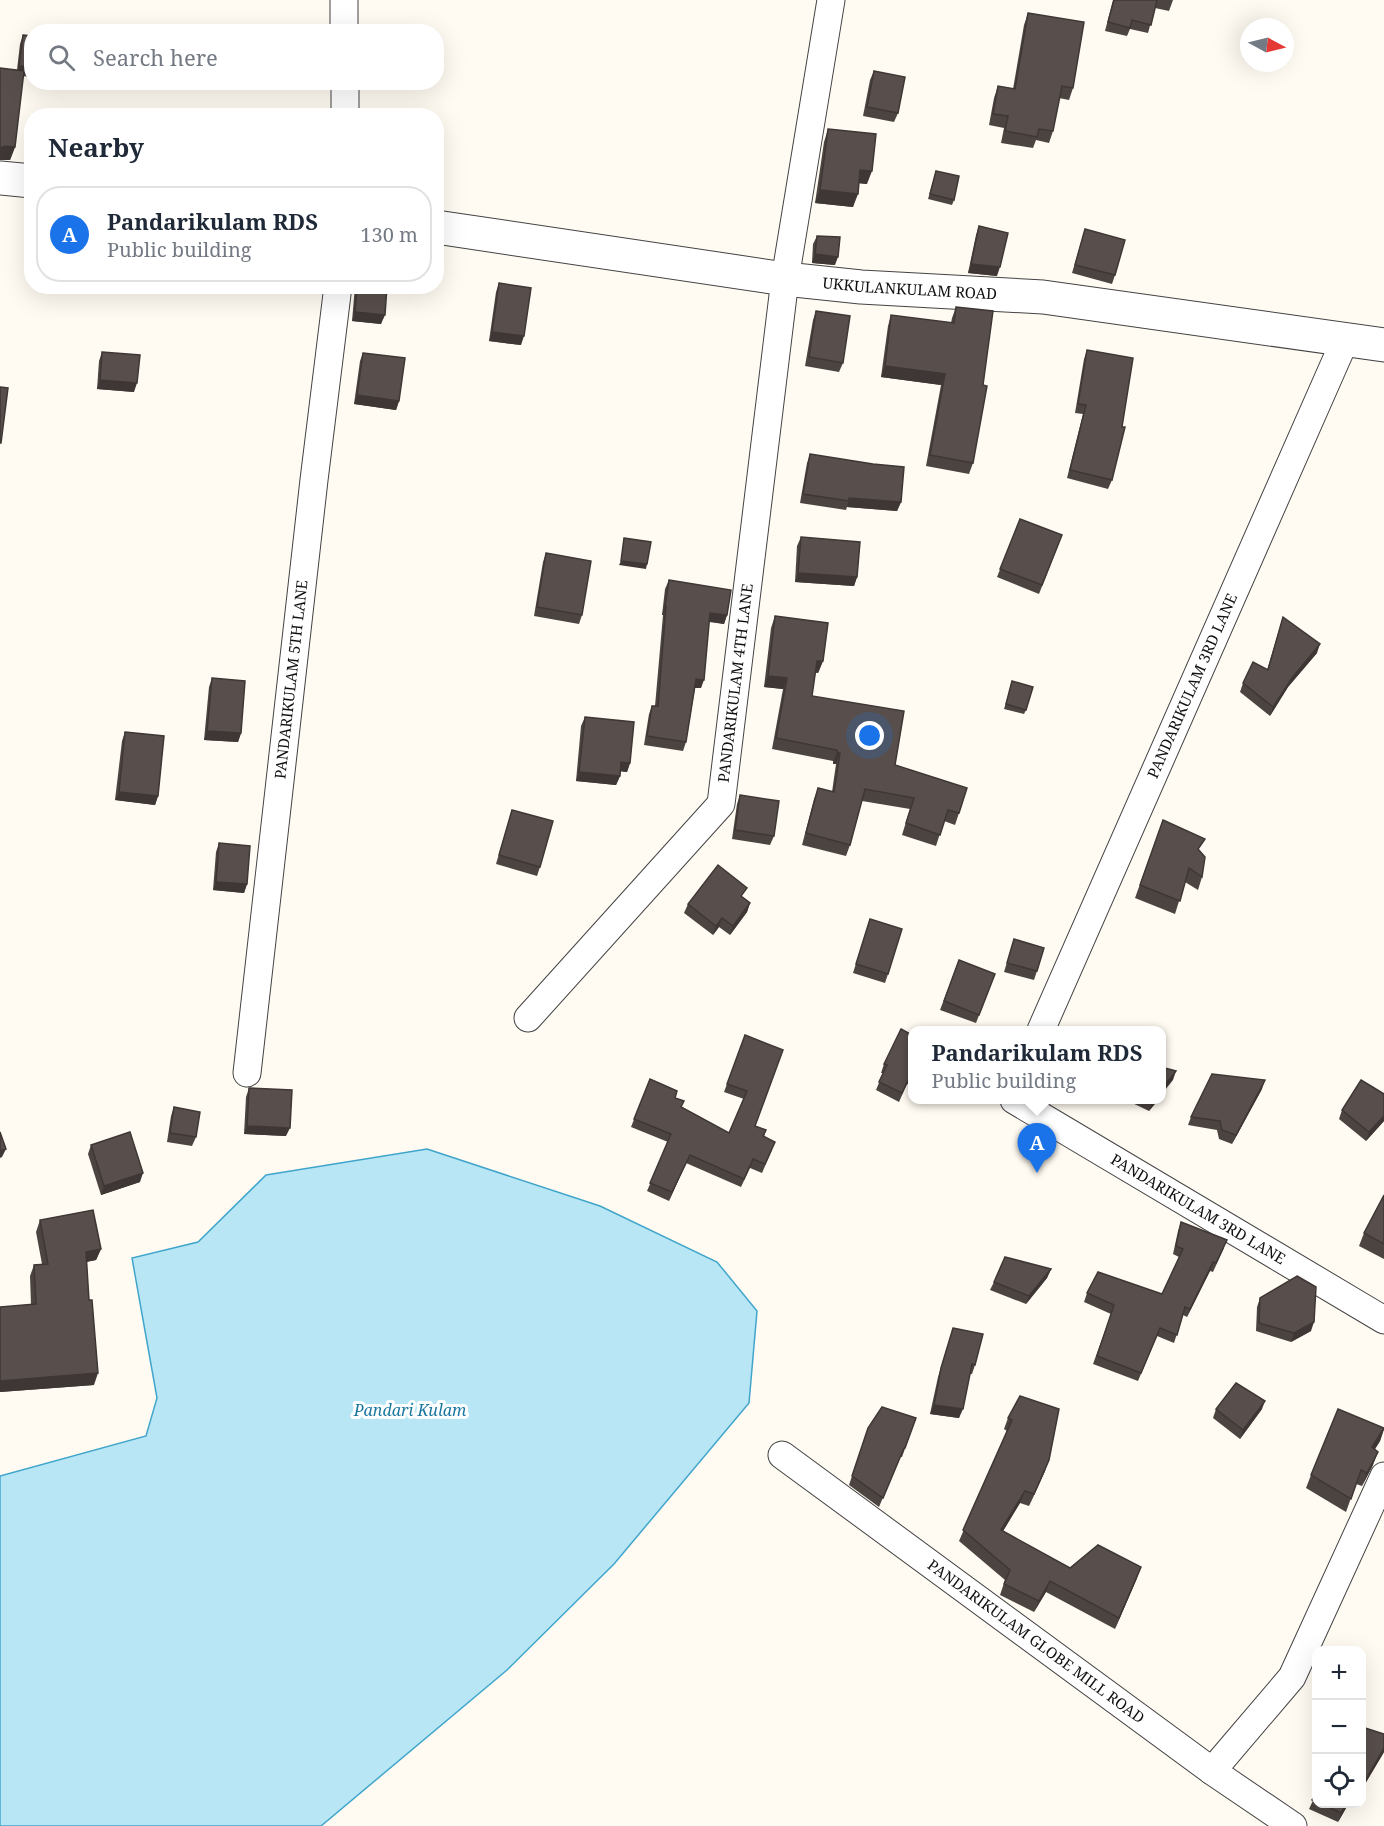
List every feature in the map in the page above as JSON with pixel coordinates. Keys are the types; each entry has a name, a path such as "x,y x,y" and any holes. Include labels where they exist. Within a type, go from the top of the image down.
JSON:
{"street":[{"path":"344,0 344,24"},
{"name":"PANDARIKULAM 4TH LANE","path":"528,1018 722,804 785,279 831,0"},
{"path":"345,90 345,108"},
{"path":"0,178 24,180"},
{"name":"UKKULANKULAM ROAD","path":"444,227 785,279 861,287 1043,297 1384,345"},
{"name":"PANDARIKULAM 5TH LANE","path":"247,1073 337,294"},
{"name":"PANDARIKULAM 3RD LANE","path":"1043,1026 1345,340"},
{"name":"PANDARIKULAM 3RD LANE","path":"1021,1104 1384,1320"},
{"name":"PANDARIKULAM GLOBE MILL ROAD","path":"782,1455 1212,1770 1293,1826"},
{"path":"1212,1770 1292,1677 1384,1476"}],"water":[{"name":"Pandari Kulam","path":"427,1149 600,1206 717,1262 757,1311 749,1403 614,1564 507,1670 321,1826 0,1826 0,1476 146,1436 157,1398 132,1258 198,1242 266,1175"}],"building":[{"path":"1114,0 1157,0 1151,25 1132,20 1130,28 1108,22"},
{"path":"1028,13 1084,22 1073,88 1062,86 1053,131 1039,129 1037,137 1005,131 1008,116 993,114 998,86 1015,89"},
{"path":"23,35 24,35 24,66 19,66"},
{"path":"0,68 24,71 15,147 0,148"},
{"path":"874,71 905,77 898,113 867,107"},
{"path":"828,129 876,134 872,171 860,170 858,194 820,190"},
{"path":"936,171 959,176 954,200 930,194"},
{"path":"979,226 1008,233 1000,267 971,264"},
{"path":"1085,229 1125,240 1115,275 1075,265"},
{"path":"817,236 840,237 838,257 815,254"},
{"path":"499,283 531,288 524,336 492,332"},
{"path":"356,294 386,294 385,315 355,312"},
{"path":"956,307 993,311 983,385 987,386 973,463 930,455 945,374 885,366 891,315 954,323"},
{"path":"816,311 850,316 843,363 809,357"},
{"path":"1087,350 1133,358 1122,427 1125,427 1112,480 1070,470 1086,405 1078,404"},
{"path":"102,352 140,355 137,383 100,380"},
{"path":"363,353 405,358 399,401 357,395"},
{"path":"0,387 8,388 1,443 0,443"},
{"path":"810,454 904,467 901,502 849,498 849,501 803,494"},
{"path":"1020,519 1062,535 1042,585 1000,569"},
{"path":"801,537 860,542 857,577 798,573"},
{"path":"624,538 651,542 647,564 621,561"},
{"path":"546,553 591,561 582,615 537,607"},
{"path":"669,580 731,590 727,615 710,613 704,680 696,679 686,742 647,736 652,706 658,706"},
{"path":"775,616 828,623 823,661 817,661 812,696 904,711 895,765 967,788 959,813 948,810 940,835 906,823 914,798 865,789 850,845 806,833 818,788 834,792 840,753 837,750 776,738 787,678 768,676"},
{"path":"1283,617 1320,644 1292,678 1273,707 1243,683 1253,662 1268,670"},
{"path":"212,678 245,681 241,733 207,731"},
{"path":"1012,681 1033,687 1026,710 1006,704"},
{"path":"585,717 634,722 630,763 621,762 620,776 579,772"},
{"path":"125,732 164,736 158,796 119,792"},
{"path":"740,795 779,801 774,836 735,830"},
{"path":"512,810 553,821 540,867 499,855"},
{"path":"1163,820 1205,839 1198,849 1205,857 1202,877 1189,868 1180,901 1140,885"},
{"path":"219,843 250,846 247,884 216,882"},
{"path":"718,865 747,888 741,896 750,903 733,926 722,918 716,926 688,904"},
{"path":"870,919 902,929 888,974 856,964"},
{"path":"1014,939 1044,948 1037,971 1007,963"},
{"path":"959,960 995,974 979,1015 944,1001"},
{"path":"901,1029 908,1033 908,1080 902,1093 879,1082 887,1065 884,1064"},
{"path":"745,1035 783,1050 755,1126 766,1130 763,1136 775,1142 765,1164 753,1159 744,1179 690,1155 672,1192 650,1183 671,1134 634,1119 650,1079 677,1091 675,1098 684,1101 681,1107 729,1133 747,1091 727,1084"},
{"path":"1166,1068 1176,1071 1166,1084"},
{"path":"1212,1074 1265,1080 1236,1135 1222,1130 1220,1121 1191,1117"},
{"path":"1361,1080 1384,1094 1384,1116 1369,1132 1342,1110"},
{"path":"249,1088 292,1090 290,1128 247,1126"},
{"path":"174,1107 200,1112 196,1137 170,1133"},
{"path":"0,1132 6,1149 0,1151"},
{"path":"130,1132 143,1173 104,1186 91,1145"},
{"path":"1384,1195 1384,1244 1364,1233"},
{"path":"93,1210 101,1249 86,1252 98,1373 0,1381 0,1307 36,1304 34,1265 48,1264 40,1220"},
{"path":"1181,1222 1227,1240 1216,1263 1213,1262 1190,1309 1185,1307 1177,1335 1160,1328 1141,1373 1097,1356 1114,1305 1087,1293 1098,1272 1162,1294 1183,1249 1176,1246"},
{"path":"1005,1257 1051,1269 1029,1296 994,1282"},
{"path":"1297,1276 1316,1287 1314,1322 1294,1333 1259,1323 1260,1298"},
{"path":"953,1328 983,1334 975,1365 972,1364 963,1409 934,1405 941,1368"},
{"path":"1236,1383 1265,1401 1243,1430 1216,1409"},
{"path":"1020,1396 1059,1409 1049,1460 1034,1494 1025,1491 1001,1530 1070,1568 1098,1545 1141,1567 1119,1618 1050,1581 1039,1601 1004,1584 1010,1570 963,1530 1012,1420 1008,1418"},
{"path":"882,1407 916,1418 883,1498 852,1476 868,1428"},
{"path":"1338,1409 1384,1428 1372,1447 1378,1452 1367,1473 1361,1470 1351,1499 1311,1475"},
{"path":"1366,1728 1384,1734 1384,1748 1366,1779"},
{"path":"1330,1808 1344,1808 1341,1813"}],"place":[{"name":"Pandarikulam RDS","path":"1037,1173"}]}
